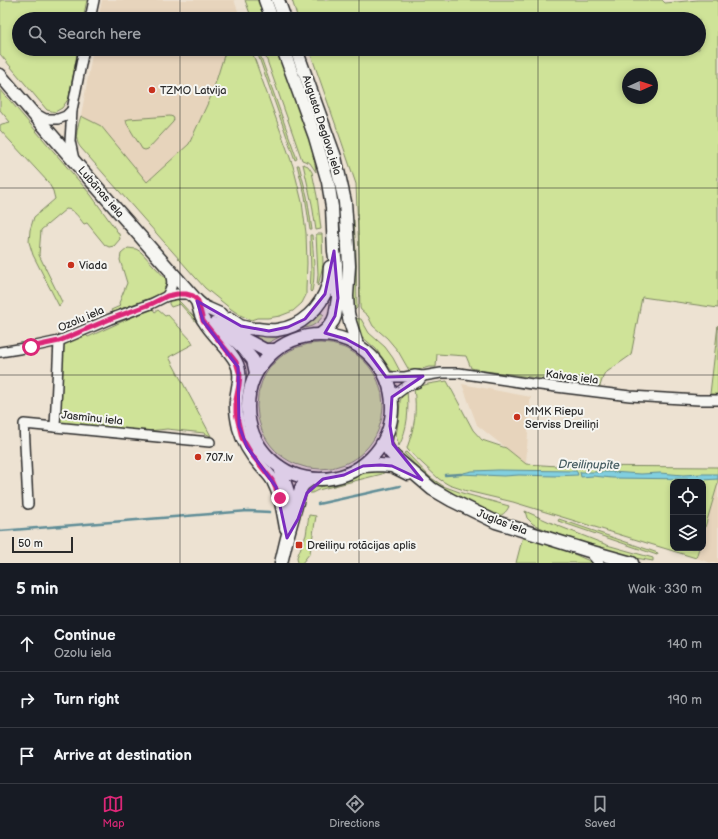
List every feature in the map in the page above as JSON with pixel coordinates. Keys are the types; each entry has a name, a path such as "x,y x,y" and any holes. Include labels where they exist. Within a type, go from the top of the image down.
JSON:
{"main road":[{"path":"265,0 269,12"},
{"path":"278,0 282,12"},
{"name":"Augusta Deglava iela","path":"286,56 315,136 328,182 333,228 336,279 332,302 328,314 315,335"},
{"name":"Augusta Deglava iela","path":"299,56 335,157 345,202 348,254 348,313 357,344"},
{"name":"Lubānas iela","path":"0,75 198,301 217,319 246,340 266,350 275,350"},
{"path":"217,319 252,329 277,330 305,319 325,294 334,251"},
{"path":"198,301 203,321 233,357 238,367 240,375 236,400 236,413 242,438 258,464 276,487 280,498 286,533"},
{"name":"Lubānas iela","path":"217,319 222,328 253,360 256,373"},
{"name":"Lubānas iela","path":"217,319 221,334 244,361 249,371 251,387"},
{"path":"315,335 335,336 357,344 366,350 381,367 390,387 393,407 388,432 376,453 362,466 344,476 317,479 290,473 270,459 255,438 250,426 248,400 256,373 265,360 275,350 293,340 315,335"},
{"name":"Juglas iela","path":"388,432 391,436 393,444 422,480 432,489 451,500 496,522 630,563"},
{"name":"Juglas iela","path":"362,466 392,466 422,480"},
{"path":"280,467 282,477 289,492 291,504 282,563"},
{"path":"286,533 298,519 307,493 317,479"}],"street":[{"path":"91,12 94,0"},
{"path":"74,161 70,141 72,110 83,56"},
{"path":"31,111 45,119 58,119 66,116 72,110"},
{"path":"167,296 171,289 172,281 169,268"},
{"name":"Ozolu iela","path":"0,352 59,341 110,319 151,304 167,296 186,294 198,301"},
{"name":"Jasmīnu iela","path":"59,341 55,427 210,442"},
{"name":"Kaivas iela","path":"386,377 459,373 630,396 718,400"},
{"name":"Kaivas iela","path":"392,398 407,386 418,382 423,376"},
{"path":"28,504 24,424 55,427"},
{"path":"589,551 599,563"}],"highlighted area":[{"path":"334,251 338,298 335,316 325,333 346,339 366,350 386,377 423,376 392,397 390,426 393,444 422,480 392,466 380,465 363,466 344,475 323,479 307,493 298,519 287,538 276,487 247,447 239,426 238,367 203,321 197,301 241,326 269,331 288,327 305,319 325,294"}],"shaded area":[{"path":"102,0 234,0 238,11 238,12 99,12"},
{"path":"92,56 224,56 212,94 189,144 147,182 101,126 81,116"},
{"path":"462,384 531,397 526,464 477,425"},
{"path":"718,483 718,563 711,563 696,558 698,551 706,551 706,524"}],"green space":[{"path":"0,0 87,0 84,12 12,12 12,56 77,56 69,98 62,108 55,112 47,110 0,54"},
{"path":"245,0 261,0 265,12 249,12"},
{"path":"292,0 662,0 665,3 718,0 718,308 642,297 631,355 604,374 600,386 471,368 466,356 437,354 436,367 429,367 410,372 398,351 387,338 373,326 368,316 360,308 356,184 311,56 706,56 706,12 296,12"},
{"path":"224,56 254,56 293,166 302,202 306,233 306,295 302,303 293,311 280,316 251,320 231,309 205,288 81,148 77,141 77,132 81,116 101,126 147,182 189,144 212,94"},
{"path":"258,56 260,56 297,159 295,160"},
{"path":"265,56 280,56 309,135 316,172 310,163 302,160"},
{"path":"290,56 292,56 331,164 341,205 344,248 342,311 341,248 338,205 329,164"},
{"path":"0,89 91,195 119,234 120,239 114,246 109,247 105,245 87,223 84,224 74,212 69,209 66,209 41,230 39,255 62,302 59,306 33,255 29,242 30,230 34,217 55,199 53,191 48,182 0,130 0,125 10,122 0,110"},
{"path":"170,116 174,119 173,122 148,149 145,150 142,149 126,120 129,119"},
{"path":"303,164 308,166 312,172 321,229 316,230"},
{"path":"297,165 299,165 307,196 312,230 310,230 305,196"},
{"path":"352,220 354,220 356,253 357,308 353,311"},
{"path":"316,234 322,234 323,265 318,286 317,285 318,274"},
{"path":"310,235 312,235 314,271 311,292 310,291"},
{"path":"128,248 136,249 141,252 168,281 167,289 163,293 112,312 111,310 120,306 119,303 127,283 120,260 121,254"},
{"path":"170,298 176,298 228,354 226,355 180,304 171,307 169,304"},
{"path":"152,308 155,312 158,310 165,316 168,315 193,344 169,357 211,436 204,433 167,429 148,431 63,424 59,419 63,346 65,343 85,334 88,337"},
{"path":"317,310 324,315 312,326 285,334 268,343 263,343 255,339 258,333"},
{"path":"353,318 361,319 369,333 385,347 402,375 391,370 376,349 360,335"},
{"path":"718,325 718,394 710,394"},
{"path":"320,343 344,348 355,354 368,366 378,382 383,406 378,430 372,441 360,454 344,464 320,469 296,464 285,458 272,446 262,430 257,406 262,382 268,371 280,358 296,348"},
{"path":"447,381 473,430 482,440 506,448 526,464 558,466 718,467 718,483 706,524 706,479 670,479 670,550 513,502 449,485 439,479 407,448 415,418 414,388"},
{"path":"407,391 407,419 399,446 396,436 400,401 403,394"},
{"path":"406,452 430,477 443,486 509,506 508,508 502,515 495,516 489,515 470,505 449,493 430,478 412,462 404,453"},
{"path":"372,470 387,470 382,474 310,493 315,488 343,482"},
{"path":"525,511 607,545 653,558 653,561 630,557 568,540 533,524 527,518"},
{"path":"309,515 316,516 310,553 302,563 298,563 297,557 306,535"},
{"path":"559,519 658,553 657,555 558,521"},
{"path":"523,536 558,547 594,563 516,563"},
{"path":"673,551 698,551 696,558"}],"water":[{"path":"472,471 576,471 578,475 504,476 459,474"},
{"name":"Dreiliņupīte","path":"580,472 641,474 660,473 683,475 718,474 718,479 706,480 612,478 593,476 581,477"}],"waterway":[{"path":"445,475 461,474"},
{"path":"318,504 400,486"},
{"path":"0,531 248,511 270,512"}],"place":[{"name":"TZMO Latvija","path":"152,90"},
{"name":"Viada","path":"71,265"},
{"name":"MMK Riepu Serviss Dreiliņi","path":"517,417"},
{"name":"707.lv","path":"198,457"},
{"name":"Dreiliņu rotācijas aplis","path":"299,545"}],"route":[{"path":"31,347 59,341 110,319 151,304 167,296 177,294 193,296 198,301 203,321 236,362 240,375 236,400 236,413 242,438 258,464 272,480 280,498"}]}
